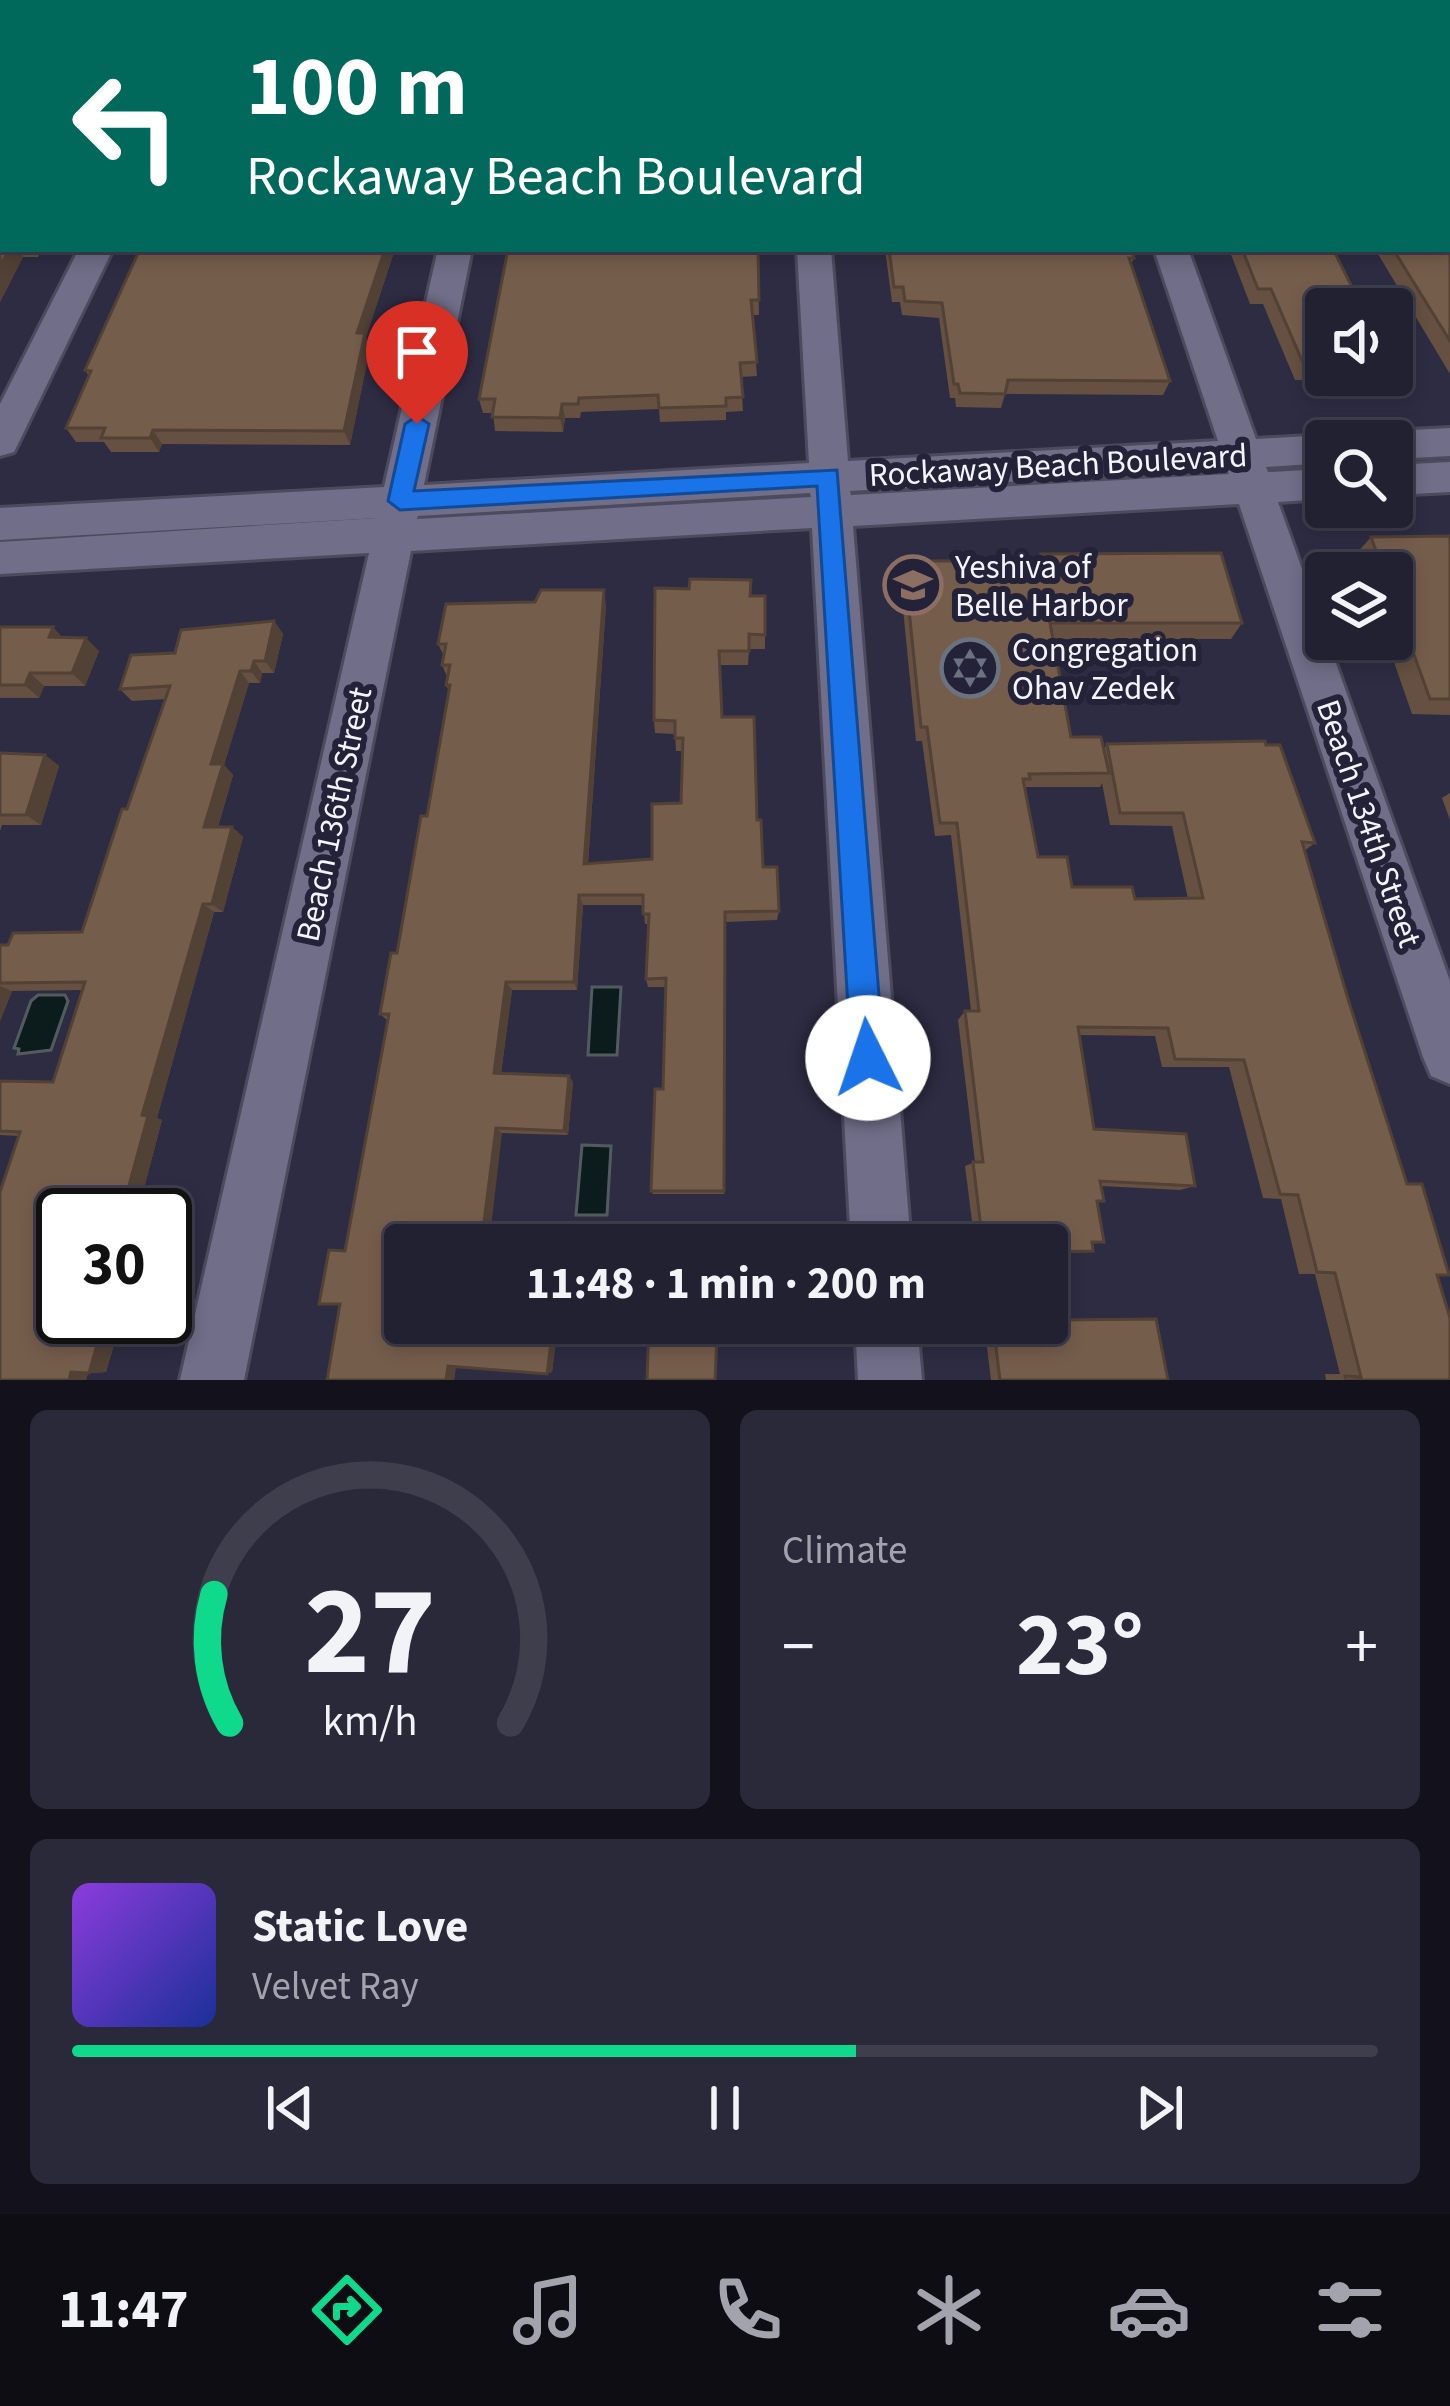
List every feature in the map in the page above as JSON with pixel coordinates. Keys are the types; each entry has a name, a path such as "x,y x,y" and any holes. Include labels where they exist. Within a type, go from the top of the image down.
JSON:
{"street":[{"path":"0,442 95,252"},
{"name":"Beach 136th Street","path":"212,1380 454,252"},
{"path":"814,252 879,1224"},
{"name":"Beach 134th Street","path":"1172,252 1450,1057"},
{"path":"1413,445 1450,442"},
{"name":"Rockaway Beach Boulevard","path":"1247,471 1305,455"},
{"name":"Rockaway Beach Boulevard","path":"0,524 396,518 1247,471 1305,481"},
{"path":"1413,479 1450,477"},
{"name":"Rockaway Beach Boulevard","path":"0,558 396,518"},
{"path":"887,1344 890,1380"}],"shaded area":[{"path":"1204,469 1206,478 875,495 872,491 873,487"},
{"path":"592,987 621,987 617,1055 588,1055"},
{"path":"38,995 65,995 68,1001 51,1050 18,1054 19,1049 14,1048 31,1001"},
{"path":"582,1145 611,1146 607,1215 576,1215"}],"building":[{"path":"139,252 384,252 357,333 365,333 344,431 153,430 150,438 101,438 105,428 66,428 91,371 85,370"},
{"path":"507,252 758,252 759,300 751,300 757,362 740,363 743,397 726,398 726,406 659,408 658,395 579,398 578,404 562,404 560,418 492,417 495,399 479,399"},
{"path":"889,252 1132,252 1134,258 1129,258 1170,381 1008,380 1005,394 960,393 954,384 942,303 905,301 903,287 894,287"},
{"path":"1243,252 1334,252 1352,288 1305,288 1305,365 1304,365 1271,289 1258,289"},
{"path":"1395,252 1450,252 1450,341"},
{"path":"1450,536 1450,699 1430,699 1413,652 1413,552 1376,552 1371,537"},
{"path":"1221,553 1242,623 1050,623 1071,737 1101,737 1109,773 1029,774 1030,779 1023,779 1038,857 1067,857 1072,887 1132,887 1135,899 1203,898 1183,813 1120,813 1107,744 1265,741 1266,745 1280,745 1315,843 1302,842 1348,999 1407,1184 1422,1184 1449,1275 1437,1275 1450,1318 1450,1380 1346,1380 1345,1376 1361,1377 1335,1273 1317,1272 1298,1195 1280,1194 1244,1060 1175,1059 1168,1028 1078,1027 1094,1129 1186,1134 1195,1186 1100,1181 1104,1201 1097,1201 1104,1242 1092,1242 1093,1251 1068,1252 1068,1224 980,1224 973,1162 983,1162 965,1011 979,1011 957,823 940,823 927,727 921,727 904,561 1042,561 1041,554"},
{"path":"690,579 751,580 750,596 765,596 765,635 749,634 749,651 719,651 722,717 754,717 763,867 777,867 779,911 725,912 724,1191 651,1191 655,1089 663,1089 666,978 646,979 649,914 643,914 643,895 579,895 574,982 506,982 494,1073 569,1076 564,1131 496,1128 484,1224 384,1224 384,1344 551,1344 547,1374 448,1366 446,1380 327,1380 340,1304 319,1304 329,1250 345,1251 389,1014 380,1014 391,953 397,953 421,816 427,816 450,685 446,685 450,665 442,665 446,644 438,644 446,604 535,602 541,590 604,590 584,864 652,859 652,804 681,803 683,738 675,738 675,721 654,720 655,588 689,589"},
{"path":"274,621 265,661 254,661 251,671 240,671 211,764 223,764 204,827 232,827 212,904 203,904 142,1115 148,1116 128,1188 36,1188 36,1344 97,1344 89,1373 71,1372 69,1380 0,1380 0,1192 20,1132 0,1131 0,1081 53,1082 85,982 0,983 0,945 8,945 13,933 82,932 122,809 127,809 170,686 120,689 131,655 175,653 181,630"},
{"path":"0,627 53,627 49,637 86,638 72,673 30,673 25,685 0,685"},
{"path":"0,753 45,755 26,815 0,815"},
{"path":"1156,1319 1168,1380 1000,1380 996,1344 1068,1344 1068,1320"},
{"path":"648,1344 717,1344 715,1380 647,1380"}],"place":[{"name":"Yeshiva of Belle Harbor","path":"913,585"},
{"name":"Congregation Ohav Zedek","path":"970,668"}],"route":[{"path":"417,424 400,501 828,476 868,1058"}]}
